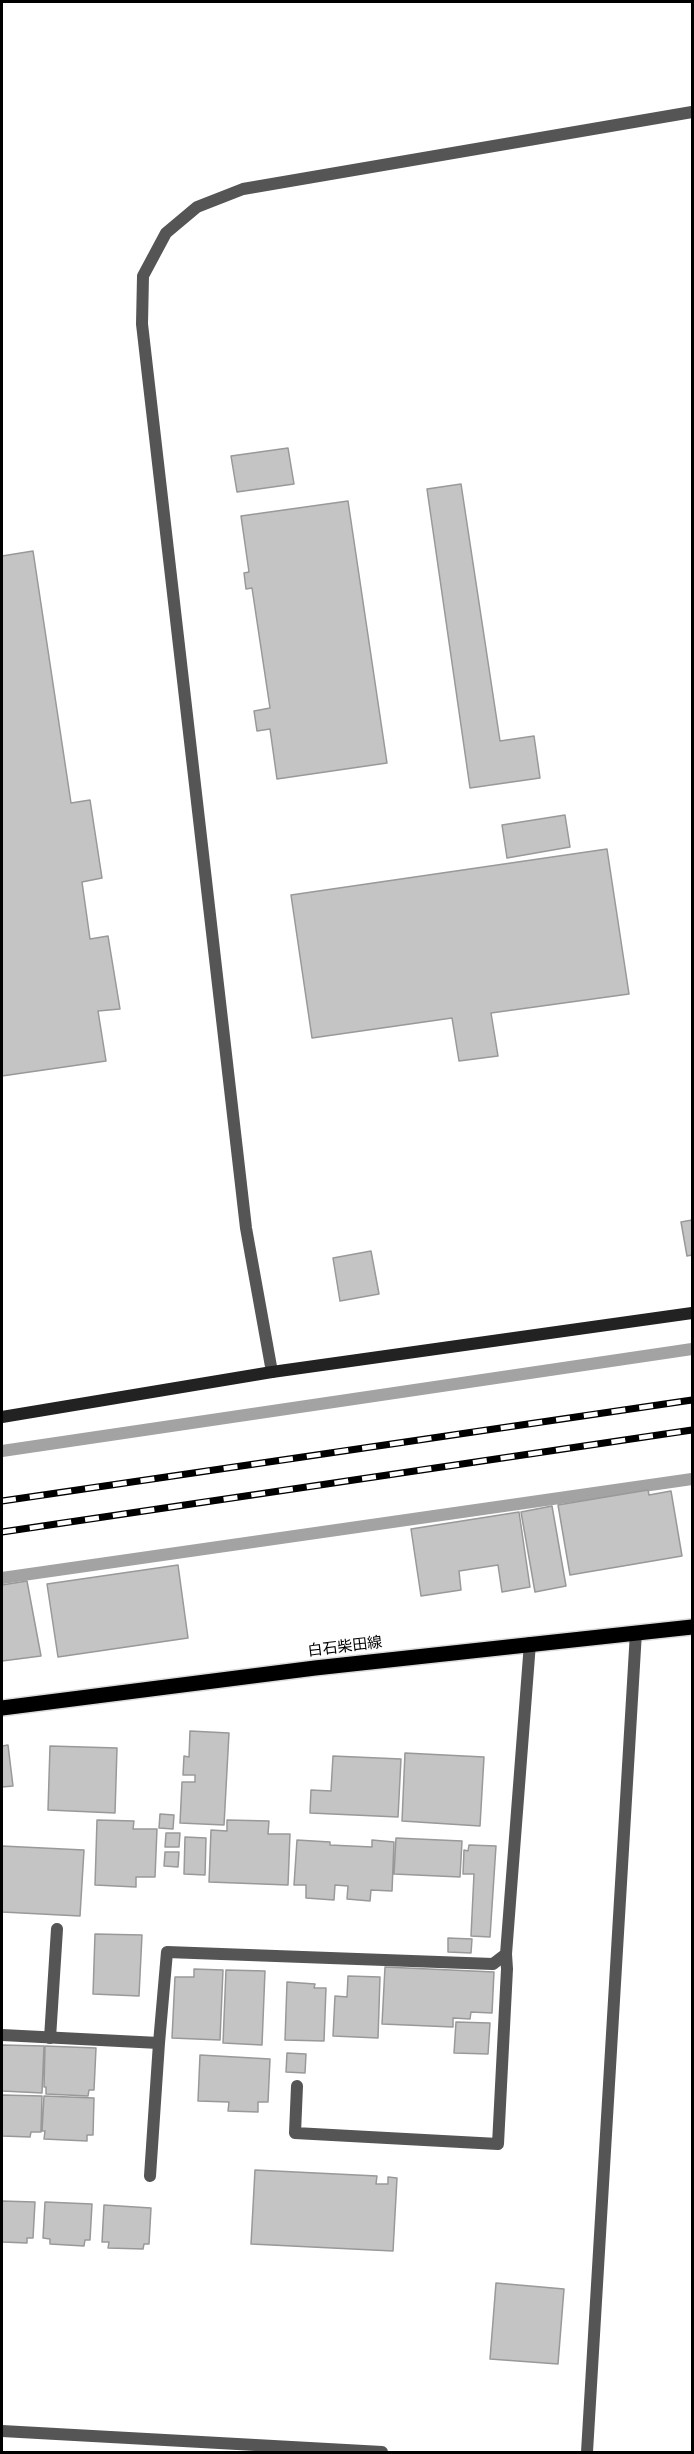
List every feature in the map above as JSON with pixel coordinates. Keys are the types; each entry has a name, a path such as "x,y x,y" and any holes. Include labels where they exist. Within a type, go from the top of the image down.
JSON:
{"main road":[{"name":"白石柴田線","path":"2,1708 530,1643 693,1627"}],"street":[{"path":"272,1372 246,1228 142,324 143,276 166,233 197,207 243,189 693,111"},
{"path":"2,1416 272,1372 693,1313"},
{"path":"587,2452 636,1632"},
{"path":"297,2086 295,2133 498,2144 506,1954 530,1643"},
{"path":"50,2038 57,1929"},
{"path":"150,2176 167,1952 493,1964 506,1954"},
{"path":"2,2035 159,2043"},
{"path":"2,2431 382,2452"}],"building":[{"path":"288,448 294,484 237,492 231,456"},
{"path":"461,484 500,741 534,736 540,778 470,788 427,489"},
{"path":"348,501 387,763 277,779 270,729 257,731 254,711 270,708 252,588 246,589 244,573 249,572 241,516"},
{"path":"33,551 71,803 90,800 102,878 82,882 90,939 108,936 120,1009 98,1011 106,1061 2,1076 2,556"},
{"path":"565,815 570,847 507,858 502,825"},
{"path":"607,849 629,994 491,1013 498,1056 459,1061 452,1018 312,1038 291,895"},
{"path":"692,1220 692,1255 687,1256 681,1222"},
{"path":"371,1251 379,1294 340,1301 333,1258"},
{"path":"648,1490 649,1495 671,1491 682,1556 570,1575 558,1505"},
{"path":"552,1506 566,1586 535,1592 521,1512"},
{"path":"519,1512 530,1587 502,1592 498,1565 459,1571 461,1590 421,1596 411,1529"},
{"path":"178,1565 188,1638 58,1657 47,1584"},
{"path":"27,1581 41,1656 2,1661 2,1585"},
{"path":"190,1731 229,1733 224,1825 180,1823 182,1782 195,1782 195,1775 183,1775 184,1756 189,1757"},
{"path":"8,1745 13,1786 2,1787 2,1746"},
{"path":"50,1746 117,1748 115,1813 48,1810"},
{"path":"405,1753 484,1757 480,1826 402,1821"},
{"path":"333,1756 401,1759 398,1817 310,1813 311,1790 331,1791"},
{"path":"160,1814 174,1815 173,1829 159,1828"},
{"path":"97,1820 134,1821 133,1829 157,1829 155,1877 136,1877 136,1887 95,1885"},
{"path":"227,1820 269,1821 268,1834 290,1834 288,1885 209,1882 211,1830 227,1831"},
{"path":"166,1833 180,1833 179,1847 165,1847"},
{"path":"185,1837 206,1838 205,1875 184,1874"},
{"path":"396,1838 462,1841 460,1877 394,1874"},
{"path":"297,1840 330,1842 330,1845 372,1847 372,1840 394,1842 392,1891 371,1890 370,1901 347,1899 348,1886 335,1885 334,1900 306,1898 306,1885 294,1885"},
{"path":"469,1845 496,1846 490,1937 471,1936 474,1874 463,1874 464,1850 468,1851"},
{"path":"2,1846 84,1850 80,1916 2,1912"},
{"path":"165,1852 179,1852 178,1867 164,1866"},
{"path":"95,1934 142,1935 139,1996 93,1994"},
{"path":"448,1938 472,1939 471,1953 448,1952"},
{"path":"385,1967 494,1972 492,2013 471,2012 470,2019 453,2018 453,2027 382,2024"},
{"path":"194,1969 223,1970 220,2040 172,2038 175,1977 194,1977"},
{"path":"226,1970 265,1971 262,2045 223,2043"},
{"path":"348,1976 380,1977 378,2038 333,2036 335,1996 347,1997"},
{"path":"287,1982 315,1984 314,1988 326,1988 324,2041 285,2040"},
{"path":"456,2022 490,2023 488,2054 454,2053"},
{"path":"2,2045 44,2046 42,2093 2,2091"},
{"path":"45,2046 96,2048 94,2090 89,2090 88,2096 46,2094 46,2087 44,2087"},
{"path":"287,2053 306,2054 305,2073 286,2072"},
{"path":"200,2055 270,2059 268,2102 258,2102 258,2112 228,2111 229,2102 198,2101"},
{"path":"2,2095 42,2096 41,2132 31,2132 30,2137 2,2136"},
{"path":"44,2096 94,2098 93,2135 87,2135 87,2141 44,2139 45,2131 42,2131"},
{"path":"255,2170 377,2176 376,2184 388,2184 388,2177 397,2178 393,2251 251,2244"},
{"path":"2,2201 35,2202 33,2238 27,2238 27,2243 2,2242"},
{"path":"45,2202 92,2204 90,2240 85,2240 84,2246 50,2244 50,2239 43,2238"},
{"path":"104,2205 151,2208 149,2244 144,2244 143,2249 108,2248 109,2242 102,2242"},
{"path":"496,2283 564,2289 558,2364 490,2359"}],"waterway":[{"path":"2,1451 692,1349"},
{"path":"2,1578 692,1479"}],"railway":[{"path":"2,1501 692,1400"},
{"path":"2,1532 692,1430"}]}
